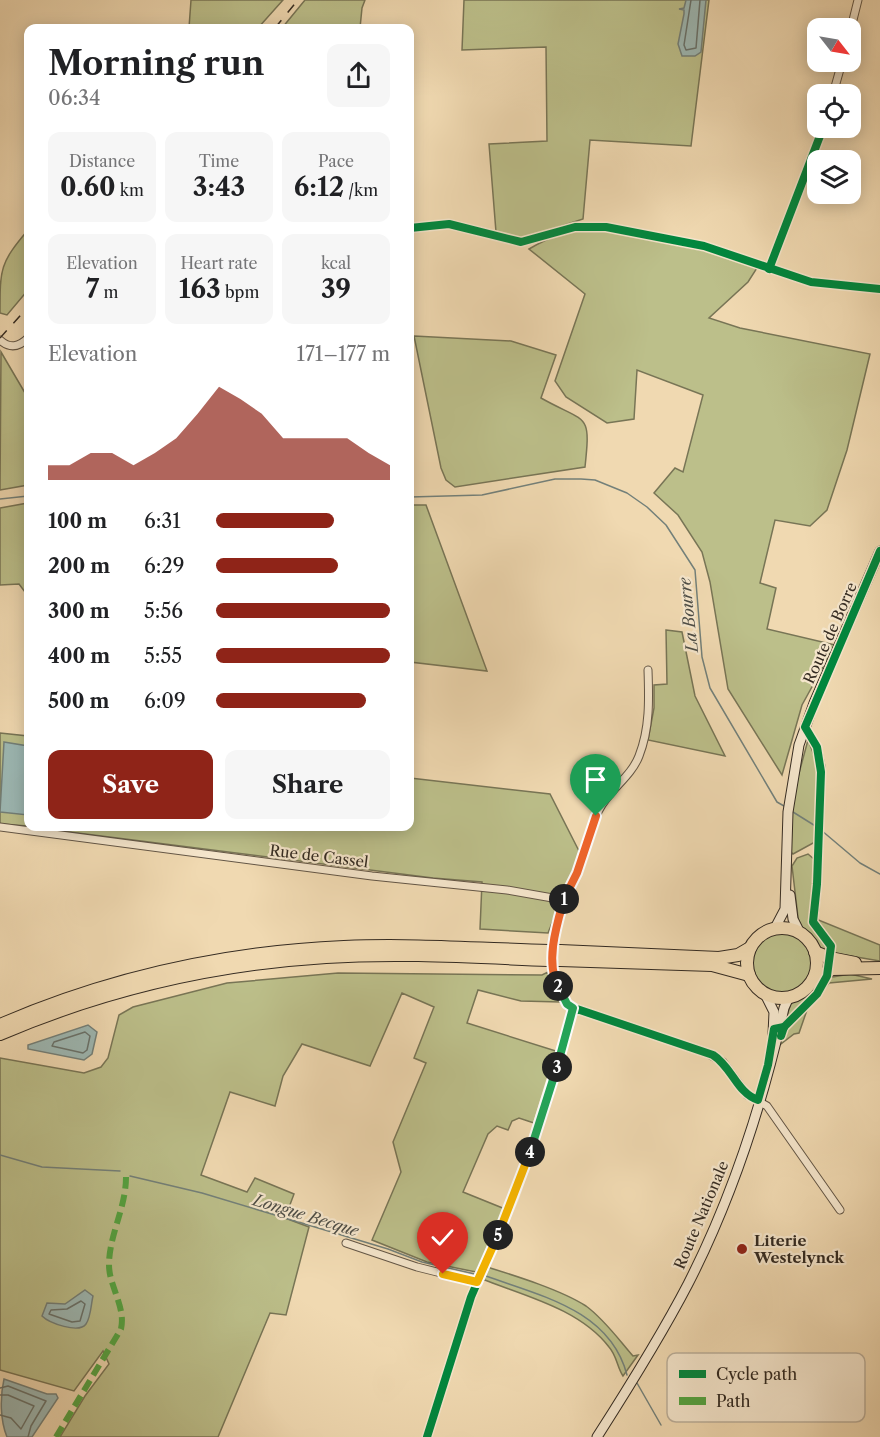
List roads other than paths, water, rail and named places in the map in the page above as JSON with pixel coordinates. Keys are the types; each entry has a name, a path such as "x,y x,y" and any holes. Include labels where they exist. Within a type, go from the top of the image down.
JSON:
{"highway":[{"path":"0,1034 66,1008 121,991 246,965 362,955 723,958 738,955 750,948 762,934 775,928 787,928 800,933 810,942 815,952 817,968 813,980"},
{"path":"0,1025 56,1003 128,980 185,967 254,955 369,946 712,965 749,975"},
{"path":"750,948 747,961 749,975 754,984 765,994 778,998 789,998 804,990 813,980 832,969 880,967"},
{"path":"815,952 830,958 880,967"}],"street":[{"path":"854,18 858,0"},
{"path":"769,269 819,138"},
{"path":"414,228 449,224 521,242 575,227 606,227 698,244 817,284 880,289"},
{"path":"0,340 13,347 24,341"},
{"name":"Route de Borre","path":"788,871 788,808 794,766 805,727 880,551"},
{"path":"648,670 649,710 640,755 632,769 599,810 577,873 564,900 556,934 552,970 566,1002 573,1008 713,1055 728,1068 745,1092 773,1113 840,1210"},
{"path":"805,727 815,744 820,761 820,825 813,918"},
{"name":"Rue de Cassel","path":"0,827 24,830"},
{"name":"Rue de Cassel","path":"30,831 372,876 507,890 564,900"},
{"path":"775,928 785,909 788,871"},
{"path":"788,871 793,919 800,933"},
{"name":"Route Nationale","path":"765,994 775,1015 768,1065"},
{"name":"Route Nationale","path":"597,1437 668,1321 702,1255 734,1177 789,998"},
{"path":"427,1437 477,1282 519,1185 573,1008"},
{"path":"346,1243 417,1267 477,1282"},
{"name":"Route Nationale","path":"590,1437 640,1367"}],"water":[{"path":"686,0 706,0 701,52 695,56 682,56 678,44 684,14 684,10 679,9 684,8"},
{"path":"4,742 24,745 24,815 0,812"},
{"path":"88,1025 97,1032 92,1054 84,1060 28,1049 28,1045"},
{"path":"85,1290 93,1296 89,1318 82,1327 71,1328 51,1322 42,1316 47,1303 65,1304"},
{"path":"4,1379 47,1394 56,1394 58,1398 32,1437 7,1437 1,1408"}],"waterway":[{"name":"La Bourre","path":"414,497 482,495 555,479 581,479 595,480 627,493 647,507 666,525 695,570 702,657 710,688 777,802 784,806"},
{"name":"La Bourre","path":"0,499 24,496"},
{"name":"La Bourre","path":"793,812 817,827"},
{"name":"La Bourre","path":"821,830 860,863 880,874"},
{"name":"Longue Becque","path":"0,1155 42,1167 120,1171"},
{"name":"Longue Becque","path":"130,1176 202,1193 388,1249 422,1262 475,1274"},
{"name":"Longue Becque","path":"486,1276 550,1299 589,1320 606,1335 618,1353 627,1375"},
{"name":"Longue Becque","path":"637,1383 661,1425"}],"railway":[{"path":"278,24 298,0"},
{"path":"0,338 24,311"}],"place":[{"name":"Literie Westelynck","path":"742,1249"}]}
